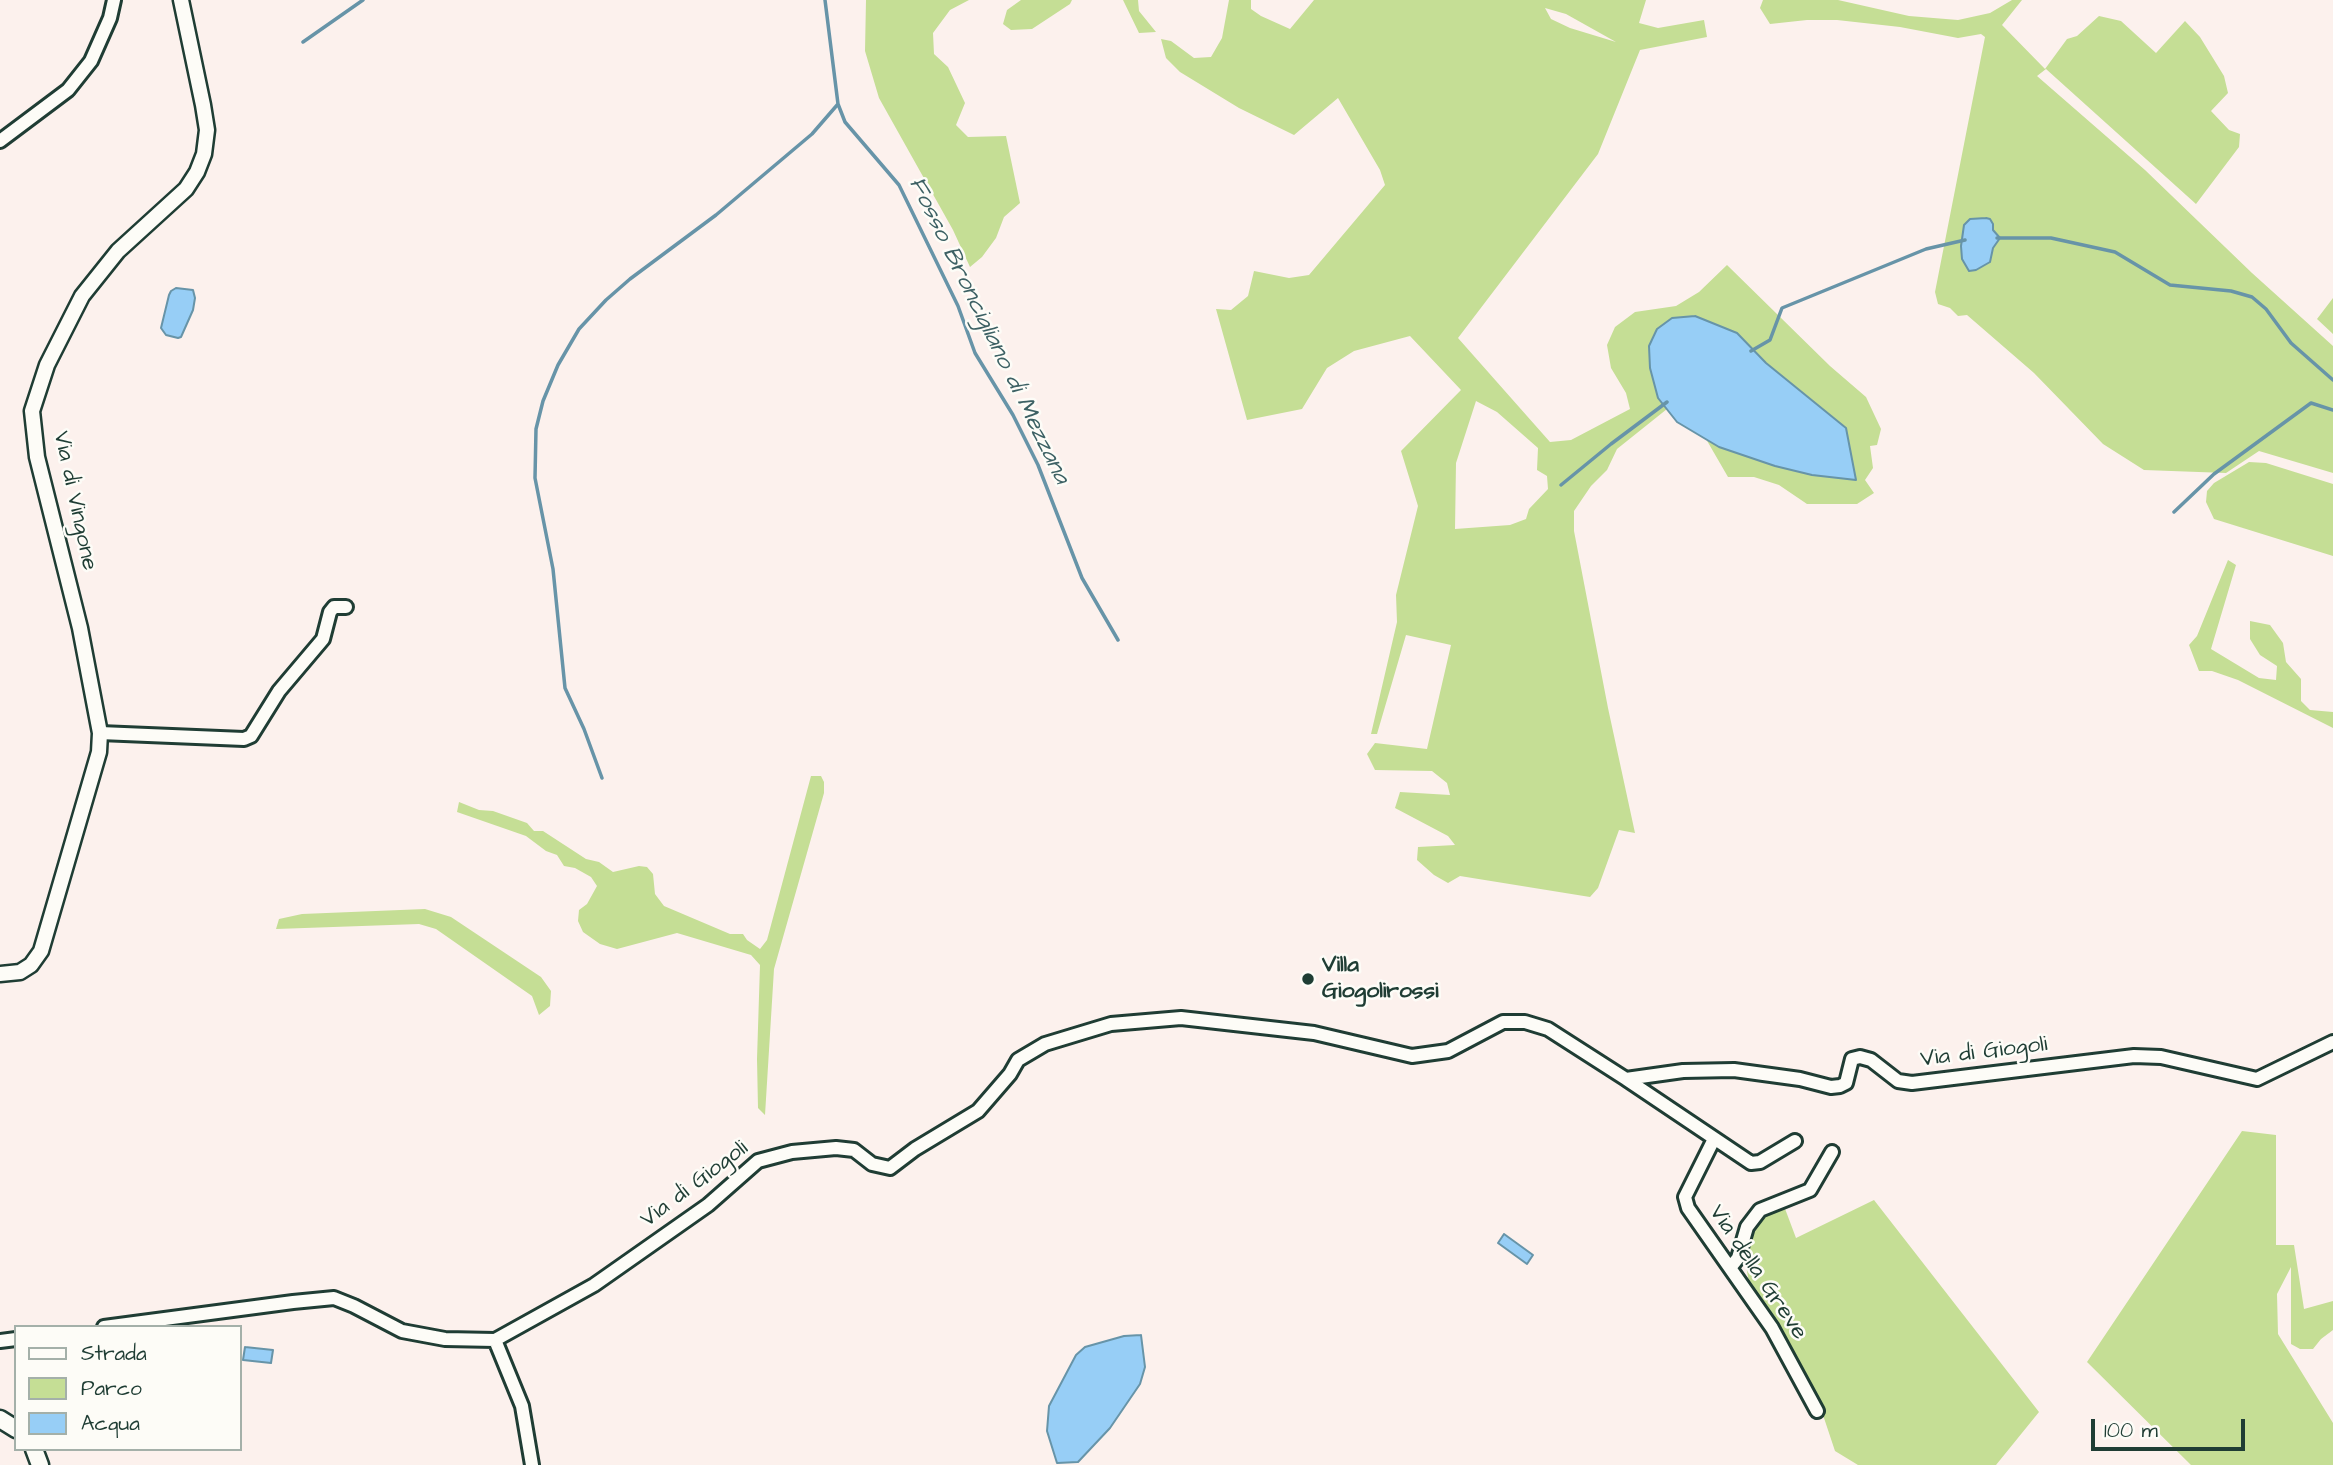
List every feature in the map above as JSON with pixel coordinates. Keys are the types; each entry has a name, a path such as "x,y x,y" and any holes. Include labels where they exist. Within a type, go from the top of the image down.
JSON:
{"street":[{"path":"0,141 68,90 91,61 110,18 114,0"},
{"name":"Via di Vingone","path":"0,974 20,972 31,965 41,951 99,752 100,733 80,628 37,457 32,411 47,365 82,296 118,251 186,189 204,154 207,130 181,0"},
{"path":"100,733 244,739 251,736 279,691 323,639 330,611 334,607 346,607"},
{"name":"Via di Giogoli","path":"495,1340 594,1285 708,1205 758,1161 792,1152 836,1148 854,1150 872,1164 890,1168 915,1149 978,1111 1010,1074 1018,1060 1045,1044 1111,1024 1181,1018 1314,1033 1412,1056 1448,1051 1503,1022 1525,1022 1548,1028 1626,1079 1683,1071 1734,1070 1840,1086 1846,1083 1852,1059 1860,1057 1871,1060 1898,1081 1912,1083 2134,1056 2161,1057 2257,1079 2333,1042"},
{"path":"1626,1079 1751,1163 1760,1162 1795,1142"},
{"name":"Via della Greve","path":"1714,1139 1685,1198 1688,1208 1772,1328 1817,1411"},
{"path":"1730,1268 1738,1258 1747,1227 1760,1210 1810,1190 1832,1152"},
{"path":"119,1325 334,1298 402,1331 445,1339 495,1340 522,1406 532,1465"}],"green space":[{"path":"866,0 969,0 950,10 933,33 934,54 948,67 965,103 956,125 968,137 1006,136 1020,203 1004,217 996,238 982,257 970,267 953,230 879,98 865,51"},
{"path":"1021,0 1072,0 1032,29 1011,30 1003,24 1007,10"},
{"path":"1123,0 1138,0 1139,11 1156,32 1139,33"},
{"path":"1229,0 1251,0 1251,9 1290,29 1314,0 1646,0 1639,23 1658,28 1704,20 1707,37 1640,50 1598,154 1458,338 1550,442 1571,440 1630,409 1626,393 1611,368 1607,345 1615,327 1635,312 1676,306 1699,292 1727,265 1830,366 1866,397 1881,429 1877,445 1870,446 1873,468 1865,480 1874,493 1857,504 1807,504 1779,485 1754,477 1728,477 1706,439 1719,447 1775,466 1812,475 1855,480 1766,363 1737,333 1658,398 1667,409 1617,449 1607,470 1591,486 1574,511 1574,531 1635,833 1619,830 1598,888 1590,897 1460,876 1448,883 1434,875 1417,860 1418,847 1455,845 1448,836 1395,808 1400,792 1450,795 1447,783 1432,771 1375,770 1367,754 1375,743 1427,749 1451,645 1406,635 1377,734 1371,734 1397,622 1396,595 1418,506 1401,451 1461,390 1410,336 1354,351 1327,368 1302,409 1247,420 1216,309 1231,310 1248,296 1254,271 1289,278 1309,275 1385,185 1380,170 1338,98 1294,135 1239,108 1180,72 1166,58 1161,39 1171,41 1194,58 1211,57 1222,38","holes":["1545,8 1566,14 1616,42 1570,28 1551,19","1476,401 1497,412 1538,448 1537,470 1547,476 1548,489 1529,509 1526,519 1510,525 1455,529 1456,463"]},
{"path":"1763,0 1838,0 1909,16 1958,20 1990,13 2012,0 2022,0 2002,25 2045,69 2067,39 2077,36 2099,16 2121,21 2156,53 2185,21 2200,37 2224,76 2228,93 2211,111 2229,130 2240,134 2239,147 2196,204 2046,69 2037,76 2145,170 2333,346 2333,473 2259,451 2226,473 2144,470 2103,444 2034,373 1967,315 1958,316 1950,308 1938,304 1935,292 1985,37 1981,34 1958,38 1900,27 1837,20 1770,24 1760,8"},
{"path":"2333,298 2333,334 2317,319"},
{"path":"2249,462 2266,463 2333,484 2333,556 2214,519 2206,502 2207,491 2214,483"},
{"path":"2228,560 2236,565 2211,649 2259,678 2276,680 2277,666 2260,655 2250,639 2250,621 2270,625 2283,643 2286,662 2301,679 2301,701 2310,710 2333,712 2333,728 2238,680 2212,671 2199,671 2189,645 2197,636"},
{"path":"811,776 821,776 824,793 774,969 765,1115 758,1108 760,965 751,955 677,933 617,949 600,944 583,932 578,921 579,910 587,904 597,886 591,877 575,868 564,866 557,855 546,851 526,836 457,812 459,802 527,823 534,831 543,831 586,859 599,862 613,872 639,866 647,867 653,874 655,894 664,906 730,934 743,934 760,949 767,940"},
{"path":"425,909 451,917 541,977 551,991 550,1006 539,1015 532,996 436,929 419,924 276,929 279,919 302,914"},
{"path":"2242,1131 2276,1135 2276,1245 2294,1245 2304,1309 2333,1301 2333,1330 2313,1349 2300,1349 2291,1344 2291,1267 2277,1294 2278,1334 2333,1423 2333,1465 2191,1465 2087,1362"},
{"path":"1874,1200 2039,1412 1996,1465 1858,1465 1835,1451 1823,1415 1750,1288 1743,1249 1760,1217 1784,1206 1796,1238"}],"water":[{"path":"1970,219 1990,219 1993,230 2000,238 1993,248 1990,262 1969,271 1962,259 1964,225"},
{"path":"176,288 193,290 195,298 193,310 181,337 178,338 166,335 161,328 169,295"},
{"path":"1695,316 1737,333 1766,363 1846,428 1856,480 1812,475 1775,466 1719,447 1677,422 1658,398 1650,368 1649,346 1657,329 1672,318"},
{"path":"1504,1234 1533,1255 1527,1264 1498,1243"},
{"path":"1141,1335 1145,1367 1140,1384 1110,1428 1078,1462 1057,1463 1047,1431 1049,1406 1076,1355 1085,1347 1124,1336"},
{"path":"245,1347 273,1350 271,1363 243,1360"}],"waterway":[{"path":"303,42 363,0"},
{"name":"Fosso Broncigliano di Mezzana","path":"825,0 838,104 845,122 899,185 958,306 975,353 1013,415 1038,465 1082,578 1118,640"},
{"path":"602,778 565,688 553,569 535,478 536,429 543,401 558,365 579,329 606,300 716,215 812,134 838,104"},
{"path":"1997,238 2051,238 2115,252 2170,285 2231,291 2252,297 2266,309 2291,343 2333,380"},
{"path":"1751,351 1770,340 1782,308 1926,249 1965,240"},
{"path":"1561,485 1667,402"},
{"path":"2174,512 2214,474 2311,403 2333,410"}],"place":[{"name":"Villa Giogolirossi","path":"1308,979"}]}
